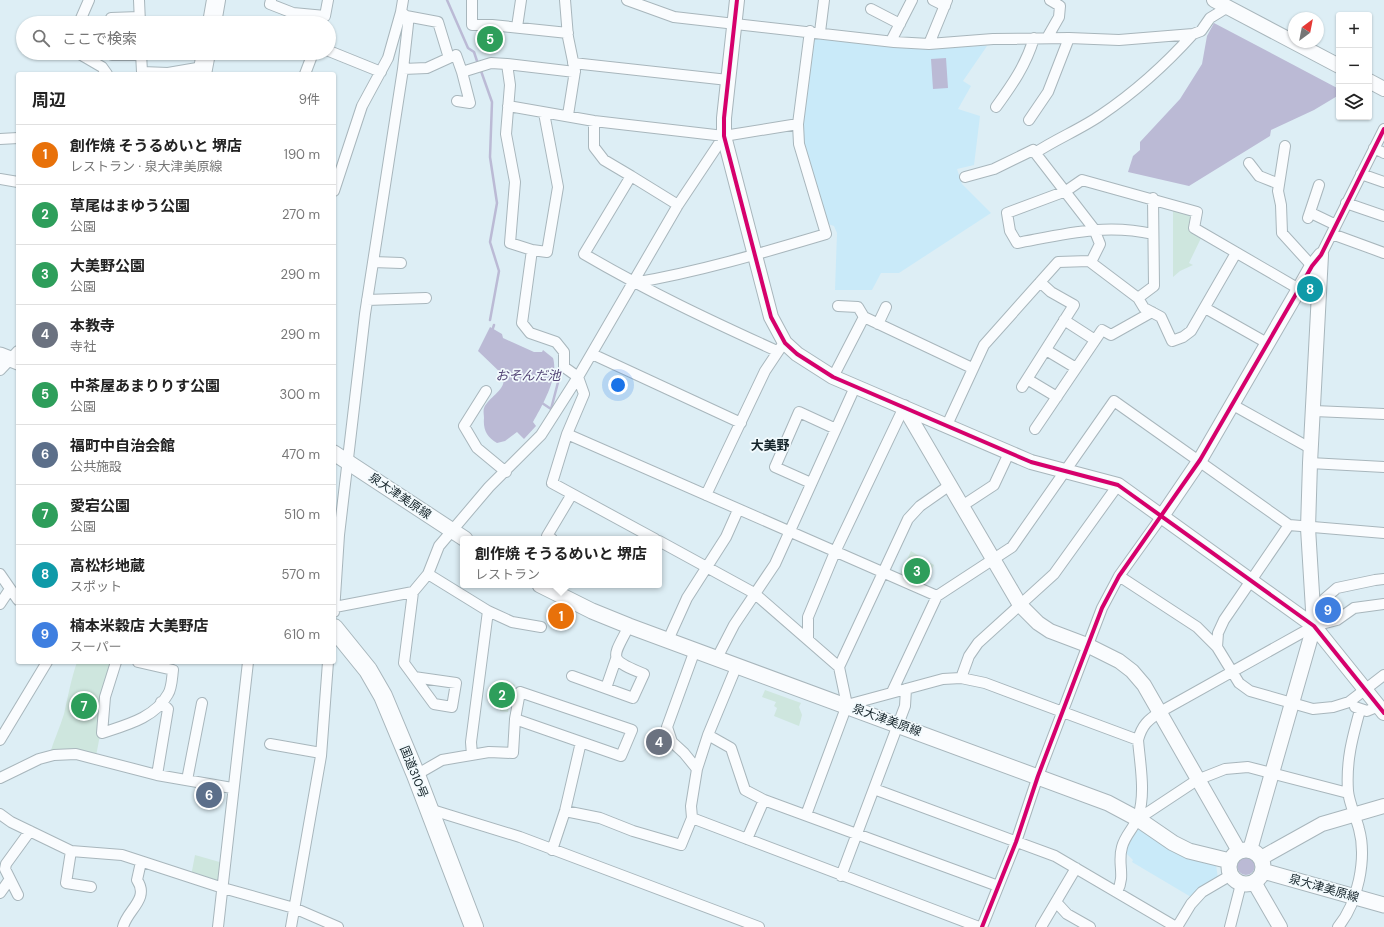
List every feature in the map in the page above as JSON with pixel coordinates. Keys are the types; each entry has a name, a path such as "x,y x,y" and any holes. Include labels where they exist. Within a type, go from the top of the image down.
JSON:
{"highway":[{"path":"213,16 216,0"},
{"name":"国道310号","path":"336,630 368,670 383,696 416,775 474,927"}],"main road":[{"name":"泉大津美原線","path":"336,453 461,536"},
{"name":"泉大津美原線","path":"557,589 630,626 1108,803 1138,819 1173,843 1189,851 1384,905"}],"street":[{"path":"82,16 89,0"},
{"path":"139,0 140,16"},
{"path":"271,0 270,4 293,13 325,16 328,0"},
{"path":"336,185 362,106 388,58 403,14 403,0"},
{"path":"472,0 472,25 517,27 568,33"},
{"path":"517,27 521,0"},
{"path":"565,0 568,33 574,67 568,115"},
{"path":"627,0 674,17 815,32 891,42 929,44 1034,38 1119,40 1193,34 1201,31 1210,18 1228,8"},
{"path":"737,0 728,80 724,136 754,255 781,347"},
{"path":"633,283 659,279 754,255 826,234 801,154 798,124 815,32 824,0"},
{"path":"891,42 912,0"},
{"path":"929,44 946,3 932,0"},
{"path":"1047,38 1059,17 1060,6 1050,0"},
{"path":"1214,0 1336,64"},
{"path":"871,9 900,24"},
{"path":"336,590 339,535 347,460 367,300 403,69 408,24 403,14"},
{"path":"403,14 438,22 449,58 427,68 403,69"},
{"path":"1035,153 1055,140 1101,116 1173,56 1193,34"},
{"path":"996,107 1018,77 1028,58 1034,38"},
{"path":"1029,120 1048,92 1069,38"},
{"path":"336,54 381,72"},
{"path":"456,55 470,102 457,101"},
{"path":"90,60 102,67 106,72"},
{"path":"141,60 142,72"},
{"path":"306,72 310,60"},
{"path":"462,72 491,63 574,67 728,80"},
{"path":"507,64 510,85 506,134 515,182 510,243 532,250 547,252 558,187 544,113"},
{"path":"172,72 204,65"},
{"path":"1372,83 1384,89"},
{"path":"508,106 544,113 568,115 594,121 724,136 798,124"},
{"path":"594,121 594,147 604,160 678,205"},
{"path":"982,927 1016,842 1038,776 1102,608 1119,576 1200,460 1233,405 1267,343 1334,230 1346,203 1384,129"},
{"path":"414,677 404,663 413,592 428,574 439,546 489,487 506,472 541,435 592,354 678,205 724,136"},
{"path":"0,139 16,138"},
{"path":"1285,146 1279,184 1282,233 1317,261"},
{"path":"1374,148 1384,153"},
{"path":"965,177 994,169 1033,150 1094,228 1100,244 1090,262"},
{"path":"1249,163 1259,176 1279,184"},
{"path":"1361,174 1384,182"},
{"path":"631,176 584,254 633,283 689,311 797,354 833,377 855,387 1031,462 1118,485 1314,626 1381,709"},
{"path":"0,179 16,182"},
{"path":"1153,234 1132,229 1094,228 1017,243 1010,231 1006,213 1066,191 1082,180 1153,198 1197,212 1194,228 1299,289"},
{"path":"1318,184 1310,216 1334,230 1384,252"},
{"path":"1138,298 1154,286 1153,198"},
{"path":"1346,203 1384,216"},
{"path":"532,250 522,323 530,333 556,342 564,352 564,367 578,377 584,394 567,434 552,483 649,536"},
{"path":"947,425 972,368 984,345 1058,262 1090,262 1138,298 1144,308 1161,317 1172,341 1183,338 1191,331 1236,253"},
{"path":"1230,927 1314,626 1308,528 1310,448 1314,411 1317,261"},
{"path":"373,262 401,263"},
{"path":"1040,282 1051,292 1074,305 1024,383 1057,397"},
{"path":"367,300 426,298"},
{"path":"838,306 858,307 864,317 972,368"},
{"path":"878,324 886,307"},
{"path":"1205,308 1267,343"},
{"path":"1035,429 1102,330 1111,335 1152,312"},
{"path":"833,377 864,317"},
{"path":"1064,320 1095,340"},
{"path":"706,495 765,371 781,347"},
{"path":"1046,350 1076,368"},
{"path":"592,354 741,423"},
{"path":"717,658 754,593 775,564 855,387"},
{"path":"486,391 464,426 477,448 506,472"},
{"path":"892,692 937,596 994,560 1012,546 1114,400 1289,525 1308,528 1384,533"},
{"path":"1233,405 1310,448"},
{"path":"904,407 1020,605 1038,623 1050,631 1087,645 1119,661 1132,671 1144,685 1280,927"},
{"path":"808,639 808,617 835,552 904,407"},
{"path":"1314,411 1384,414"},
{"path":"811,483 775,467 799,412 836,429"},
{"path":"567,434 937,596"},
{"path":"962,506 994,485 1009,453"},
{"path":"1310,463 1384,467"},
{"path":"806,815 846,706 839,667 908,519 920,506 950,485"},
{"path":"961,678 969,656 978,643 1054,574 1118,485"},
{"path":"547,536 572,494"},
{"path":"668,640 687,598 726,537 738,510"},
{"path":"1217,647 1218,633 1224,620 1289,525"},
{"path":"662,543 754,593 839,667"},
{"path":"0,574 15,594 0,604"},
{"path":"428,574 488,611 512,622 541,627"},
{"path":"1119,576 1197,628 1217,647 1238,683 1250,691 1313,709 1333,707 1349,702 1384,675"},
{"path":"1314,608 1338,588 1384,579"},
{"path":"336,609 413,592"},
{"path":"1138,819 1142,798 1138,740 1140,730 1145,722 1160,712 1314,626 1337,620 1354,608 1384,604"},
{"path":"472,755 471,742 488,611"},
{"path":"606,688 616,659 618,648 630,626"},
{"path":"695,650 668,727 672,742 684,753 697,769"},
{"path":"572,676 633,698 644,674 620,664 616,659"},
{"path":"0,740 46,664"},
{"path":"115,664 104,697 102,733 134,723 155,710 168,694 173,670 151,664"},
{"path":"218,927 232,788 248,664"},
{"path":"291,927 321,753 328,664"},
{"path":"565,811 600,818 633,831 681,845 692,818 691,806 697,769 708,735 737,665"},
{"path":"846,706 906,688 943,679 961,678 985,684 1138,740"},
{"path":"841,876 899,725 905,706 906,688"},
{"path":"416,775 442,760 489,752 513,753 515,719 520,692 632,730 621,756 515,719"},
{"path":"157,775 168,710 161,702"},
{"path":"1349,702 1360,710 1367,711 1381,709"},
{"path":"187,780 202,703"},
{"path":"1338,927 1350,909 1362,857 1362,844 1355,813 1348,793 1347,763 1360,710"},
{"path":"708,735 731,748 745,790 764,800 998,886"},
{"path":"552,850 565,811 581,742"},
{"path":"270,744 321,753"},
{"path":"0,778 39,759 54,755 76,754 157,775 232,788"},
{"path":"1117,892 1122,883 1120,859 1126,834 1138,819 1197,780 1225,769 1248,767 1348,793"},
{"path":"874,789 1055,856 1176,927 1191,904 1202,892 1322,824 1355,813 1384,806"},
{"path":"747,839 764,800"},
{"path":"429,809 520,837 759,927"},
{"path":"0,814 11,822 71,850 122,856 223,888 294,908 338,927"},
{"path":"692,818 841,876 979,927"},
{"path":"18,895 5,869 6,864 30,831"},
{"path":"71,850 66,883 91,887"},
{"path":"123,927 125,920 136,906 141,895 141,886 137,880 141,862"},
{"path":"1041,927 1076,868"},
{"path":"0,893 10,879"},
{"path":"1056,902 1067,914 1090,927"}],"shaded area":[{"path":"814,37 946,47 987,46 963,81 971,86 958,109 980,116 974,165 957,169 962,184 991,213 899,273 881,273 872,290 835,290 837,233 834,226 828,224 803,142 802,126"},
{"path":"1139,828 1216,865 1218,878 1206,883 1191,897 1132,862 1133,860 1126,853 1127,847"}],"green space":[{"path":"1173,208 1192,214 1202,236 1189,263 1193,265 1180,271 1173,277"},
{"path":"911,551 934,565 924,587 899,576"},
{"path":"76,664 114,664 96,756 50,753 64,714"},
{"path":"506,680 515,685 510,699 508,712 500,711 501,700 493,698 494,691 503,692"},
{"path":"765,690 801,703 799,707 802,715 799,726 774,716 777,708 774,706 776,702 762,697"},
{"path":"195,855 223,863 220,882 191,876"}],"water":[{"path":"1214,23 1336,87 1336,97 1314,110 1271,130 1270,136 1189,186 1128,172 1133,156 1140,150 1140,142 1180,99 1202,64 1207,36"},
{"path":"946,58 948,88 933,89 931,59"},
{"name":"おそんだ池","path":"490,327 502,334 503,338 534,352 542,352 543,350 553,358 554,374 549,391 533,422 536,426 524,439 517,432 505,441 497,443 488,436 485,430 484,408 501,389 504,380 503,375 478,351"},
{"path":"1246,857 1252,860 1255,866 1252,872 1246,875 1240,872 1237,866 1240,860"}],"waterway":[{"path":"447,0 468,48 474,52 478,64"},
{"path":"481,71 492,102 490,157 497,203 490,242 499,271 490,320"},
{"path":"492,331 494,325"},
{"path":"551,409 561,371"},
{"path":"542,403 551,409"}],"cycle path":[{"path":"737,0 724,118 724,136 771,317 785,343 797,354 833,377 1031,462 1118,485 1314,626 1384,713"},
{"path":"982,927 1016,842 1038,776 1102,608 1119,576 1200,460 1312,266 1321,255 1384,129"}],"place":[{"name":"中茶屋あまりりす公園","path":"490,39"},
{"name":"高松杉地蔵","path":"1310,289"},
{"name":"大美野公園","path":"917,571"},
{"name":"楠本米穀店 大美野店","path":"1328,610"},
{"name":"創作焼 そうるめいと 堺店","path":"561,616"},
{"name":"草尾はまゆう公園","path":"502,695"},
{"name":"愛宕公園","path":"84,706"},
{"name":"本教寺","path":"659,742"},
{"name":"福町中自治会館","path":"209,795"}],"district":[{"name":"大美野","path":"770,445"}]}
